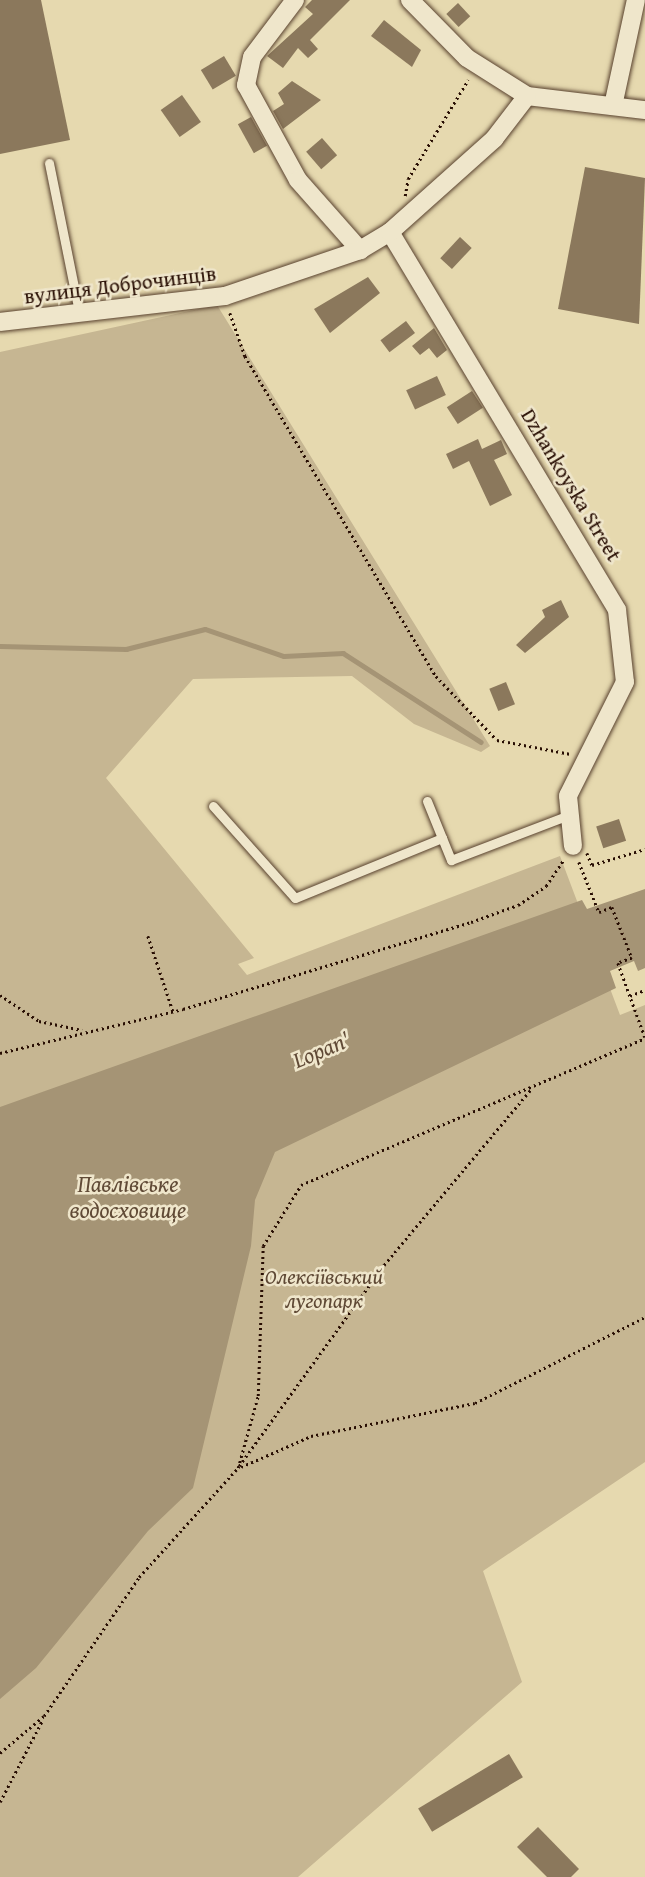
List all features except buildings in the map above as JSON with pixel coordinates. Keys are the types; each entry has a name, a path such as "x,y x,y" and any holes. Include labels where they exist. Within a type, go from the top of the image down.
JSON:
{"street":[{"path":"295,0 252,57 246,85 298,180 360,250"},
{"path":"410,0 467,58 527,96 645,110"},
{"path":"613,106 636,0"},
{"name":"вулиця Доброчинців","path":"0,322 225,296 360,250 395,228 495,139 527,96"},
{"name":"Dzhankoyska Street","path":"395,228 617,610 625,682 586,756 566,816"},
{"path":"566,816 573,846"}],"lane":[{"path":"49,163 79,313"},
{"path":"427,801 451,860 566,816"},
{"path":"213,806 295,898 442,838"}],"path":[{"path":"395,228 408,178 466,87 467,58"},
{"path":"225,296 245,356 436,676 497,740 586,756"},
{"path":"0,1053 173,1011 517,905 546,886 573,846 582,842 592,865 645,849"},
{"path":"238,1468 258,1396 263,1246 301,1185 532,1088 645,1037 618,963 632,958 612,907 600,912 584,874"},
{"path":"148,936 173,1011"},
{"path":"630,996 645,990"},
{"path":"0,995 39,1021 85,1031"},
{"path":"0,1802 44,1716 139,1577 238,1468 384,1265 532,1088"},
{"path":"238,1468 311,1436 475,1403 645,1317"},
{"path":"0,1753 44,1716"}],"green space":[{"name":"Олексіївський лугопарк","path":"217,305 490,746 481,752 414,724 352,676 193,679 106,778 254,958 238,964 247,975 560,856 620,1015 645,1005 645,1462 483,1571 522,1682 298,1877 0,1877 0,352"}],"water":[{"name":"Павлівське водосховище","path":"645,889 645,968 638,971 634,961 610,971 616,988 275,1152 255,1200 251,1246 193,1488 148,1531 36,1668 0,1699 0,1107 582,900 587,909"}],"waterway":[{"path":"0,646 126,649 205,629 284,656 343,653 481,742"}],"water label":[{"name":"Lopan'","path":"321,1050"}]}
